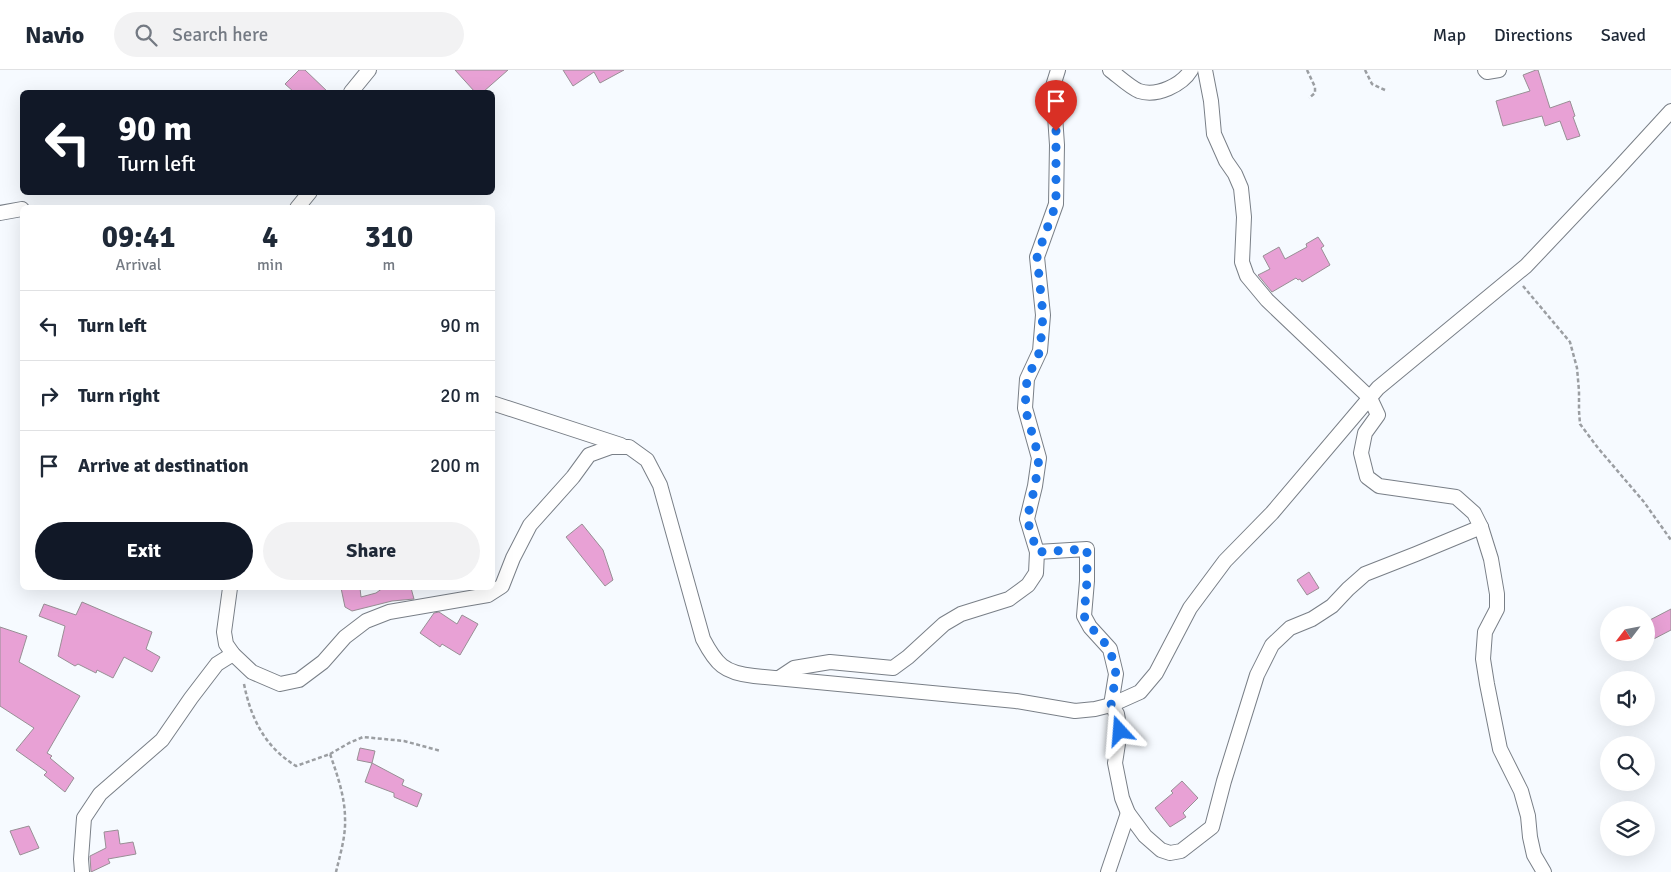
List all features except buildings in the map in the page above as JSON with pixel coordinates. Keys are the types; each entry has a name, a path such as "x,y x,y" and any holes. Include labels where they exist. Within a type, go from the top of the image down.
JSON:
{"street":[{"path":"353,90 369,70"},
{"path":"779,678 794,668 830,662 893,668 944,624 962,614 1009,599 1028,585 1036,573 1037,552 1027,519 1039,458 1025,408 1027,379 1040,351 1043,315 1037,256 1056,204 1057,145 1053,86 1058,70"},
{"path":"1110,70 1139,91 1154,92 1175,85 1187,77 1191,70"},
{"path":"1206,70 1214,134 1241,188 1244,217 1242,262 1247,276 1267,300 1370,398 1378,415 1365,433 1362,447 1361,454 1367,477 1379,486 1456,497 1474,513 1481,527 1491,559 1497,594 1497,609 1485,632 1482,659 1500,749 1521,791 1528,816 1534,855 1544,872"},
{"path":"1485,70 1487,72 1499,70"},
{"path":"495,404 629,448 647,460 660,485 703,639 712,657 726,669 740,674 1016,702 1075,710 1095,709 1111,705 1140,692 1156,673 1190,608 1225,561 1272,513 1378,388 1533,259 1671,111"},
{"path":"299,205 308,195"},
{"path":"0,213 20,210"},
{"path":"230,590 224,632 226,644 252,672 280,684 299,680 323,662 345,637 366,621 389,612 488,595 502,586 513,558 530,525 573,477 589,455 611,447 629,448"},
{"path":"1037,552 1087,549 1084,616 1110,649 1116,674 1111,705 1117,714 1120,731 1115,763 1122,798 1128,813 1145,836 1161,850 1170,853 1181,851 1212,827 1224,781 1257,675 1272,644 1290,628 1312,619 1332,606 1365,574 1481,527"},
{"path":"82,872 80,859 84,818 100,794 162,740 217,664 237,658"},
{"path":"1108,872 1128,813"}],"path":[{"path":"1306,70 1310,74 1315,87 1315,92 1309,98"},
{"path":"1365,70 1372,84 1385,90"},
{"path":"1514,276 1570,342 1578,368 1578,412 1580,424 1644,502 1671,540"},
{"path":"237,658 249,706 258,728 284,759 296,766 330,754 363,737 404,741 441,751"},
{"path":"330,754 346,818 336,872"}],"route":[{"path":"1056,131 1056,204 1037,256 1043,315 1040,351 1027,379 1025,408 1039,458 1027,519 1037,552 1087,549 1084,616 1110,649 1116,674 1111,705 1117,714 1120,731"}]}
